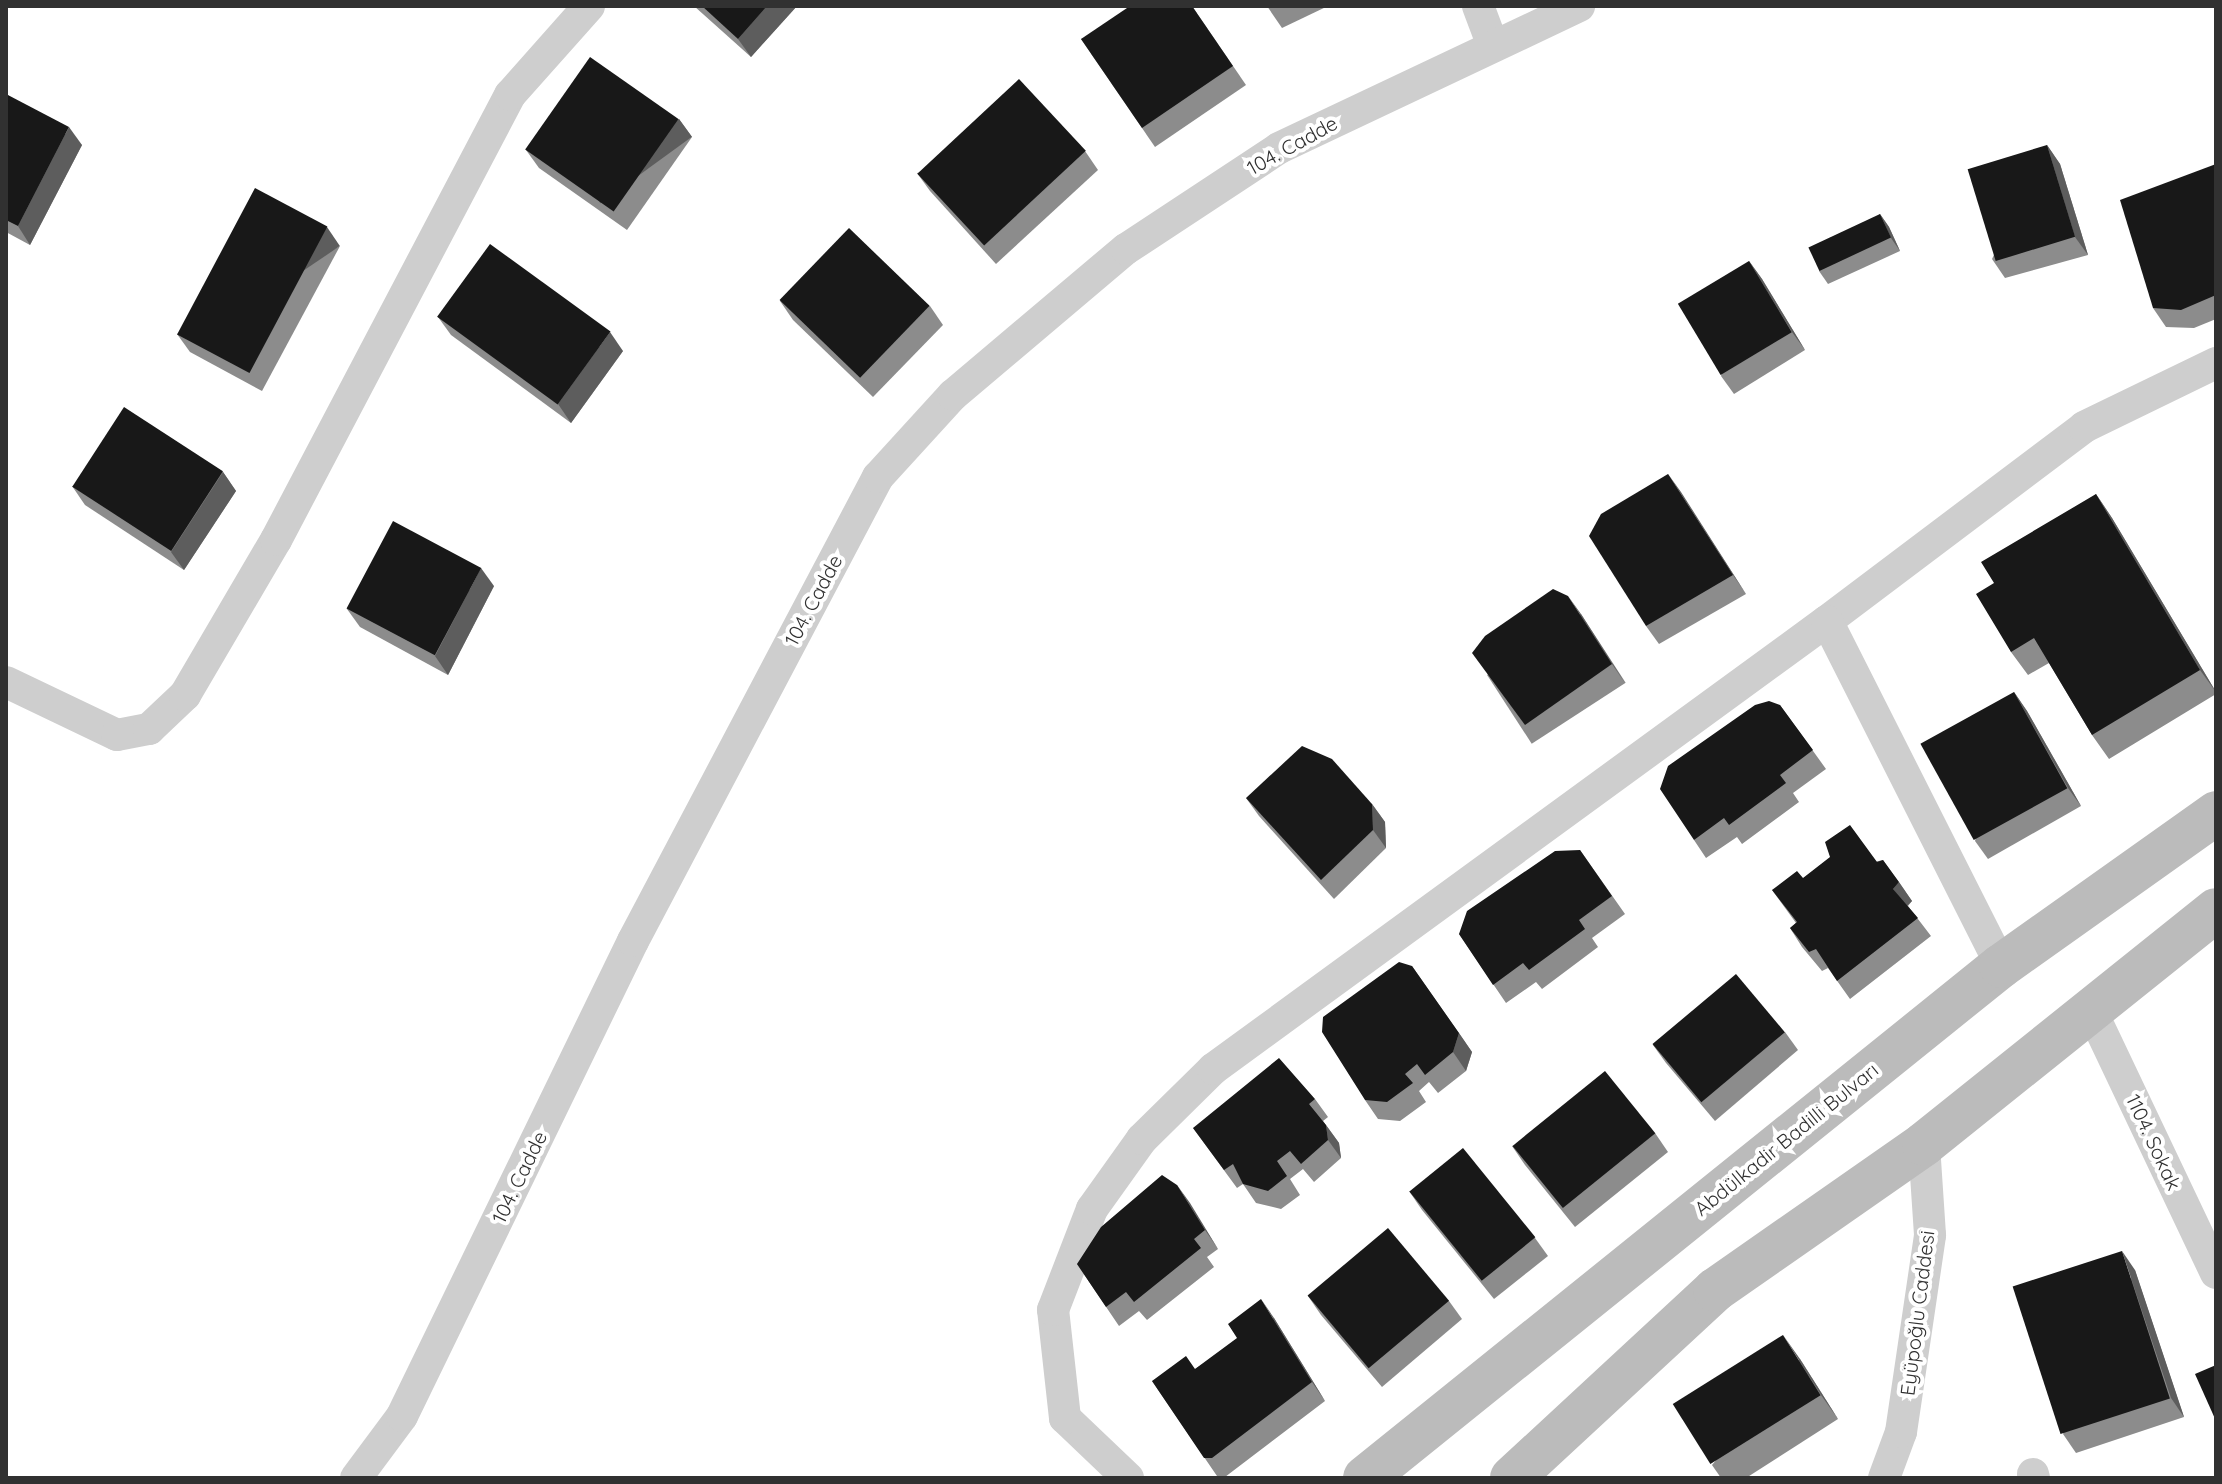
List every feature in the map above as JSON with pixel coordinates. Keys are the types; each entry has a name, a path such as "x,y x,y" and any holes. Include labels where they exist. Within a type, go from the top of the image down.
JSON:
{"main road":[{"name":"Abdülkadir Badilli Bulvarı","path":"1365,1478 2001,966 2216,813"},
{"path":"1512,1478 1715,1290 1924,1144 2216,910"}],"street":[{"path":"6,682 117,735 149,729 185,695 276,540 510,95 589,6"},
{"path":"1478,6 1493,46"},
{"name":"104. Cadde","path":"356,1478 402,1416 633,941 878,477 953,395 1126,249 1279,148 1579,6"},
{"path":"1128,1478 1065,1418 1053,1310 1092,1209 1142,1139 1213,1069 1827,621 2084,427 2216,363"},
{"path":"1827,621 2001,966"},
{"name":"1104. Sokak","path":"2091,1010 2216,1273"},
{"name":"Eyüpoğlu Caddesi","path":"1884,1478 1901,1432 1930,1235 1924,1144"}],"building":[{"path":"702,6 767,6 738,39"},
{"path":"1130,6 1192,6 1233,66 1142,128 1081,39"},
{"path":"590,57 678,119 614,212 525,150"},
{"path":"1019,79 1086,151 984,245 917,174"},
{"path":"6,94 69,127 18,226 6,220"},
{"path":"2047,145 2075,237 1996,261 1968,169"},
{"path":"2216,164 2216,295 2181,310 2153,308 2120,200"},
{"path":"255,188 327,226 249,373 177,335"},
{"path":"1880,214 1891,238 1819,271 1808,247"},
{"path":"849,228 930,306 860,378 780,300"},
{"path":"490,244 611,332 558,404 437,317"},
{"path":"1749,261 1792,332 1721,375 1678,304"},
{"path":"124,407 223,471 171,551 72,487"},
{"path":"1668,474 1733,575 1646,626 1589,536 1601,514"},
{"path":"2096,494 2200,670 2092,735 2034,638 2011,652 1976,594 1994,583 1981,562"},
{"path":"393,521 481,568 435,655 347,608"},
{"path":"1553,589 1568,596 1612,664 1525,725 1472,653 1485,636"},
{"path":"2014,692 2067,788 1974,840 1920,744"},
{"path":"1769,701 1780,705 1813,750 1780,775 1786,783 1729,825 1724,818 1694,840 1660,789 1668,766 1755,705"},
{"path":"1302,746 1332,759 1372,804 1373,830 1321,880 1246,798"},
{"path":"1850,825 1877,862 1883,860 1899,882 1893,889 1918,918 1837,981 1816,949 1809,952 1790,928 1797,922 1772,890 1797,871 1803,878 1830,857 1825,842"},
{"path":"1580,850 1612,896 1579,920 1585,929 1529,970 1523,963 1493,985 1459,934 1467,911 1555,851"},
{"path":"1399,962 1412,966 1459,1033 1453,1052 1425,1075 1417,1064 1405,1074 1413,1083 1387,1102 1365,1100 1322,1032 1323,1017"},
{"path":"1736,974 1785,1032 1701,1102 1653,1044"},
{"path":"1279,1058 1315,1099 1309,1104 1326,1125 1328,1140 1301,1164 1290,1151 1277,1161 1287,1176 1268,1191 1243,1184 1233,1164 1224,1170 1193,1128"},
{"path":"1605,1071 1655,1133 1563,1208 1513,1146"},
{"path":"1463,1148 1535,1237 1482,1281 1409,1191"},
{"path":"1162,1175 1177,1185 1205,1230 1194,1239 1201,1248 1134,1302 1126,1292 1106,1307 1077,1264 1101,1227"},
{"path":"1388,1228 1449,1301 1369,1368 1308,1295"},
{"path":"2122,1251 2170,1398 2061,1434 2013,1287"},
{"path":"1261,1299 1312,1382 1212,1458 1204,1458 1152,1381 1186,1356 1195,1369 1237,1338 1228,1324"},
{"path":"1783,1335 1821,1395 1710,1464 1673,1404"},
{"path":"2216,1365 2216,1421 2195,1374"}]}
